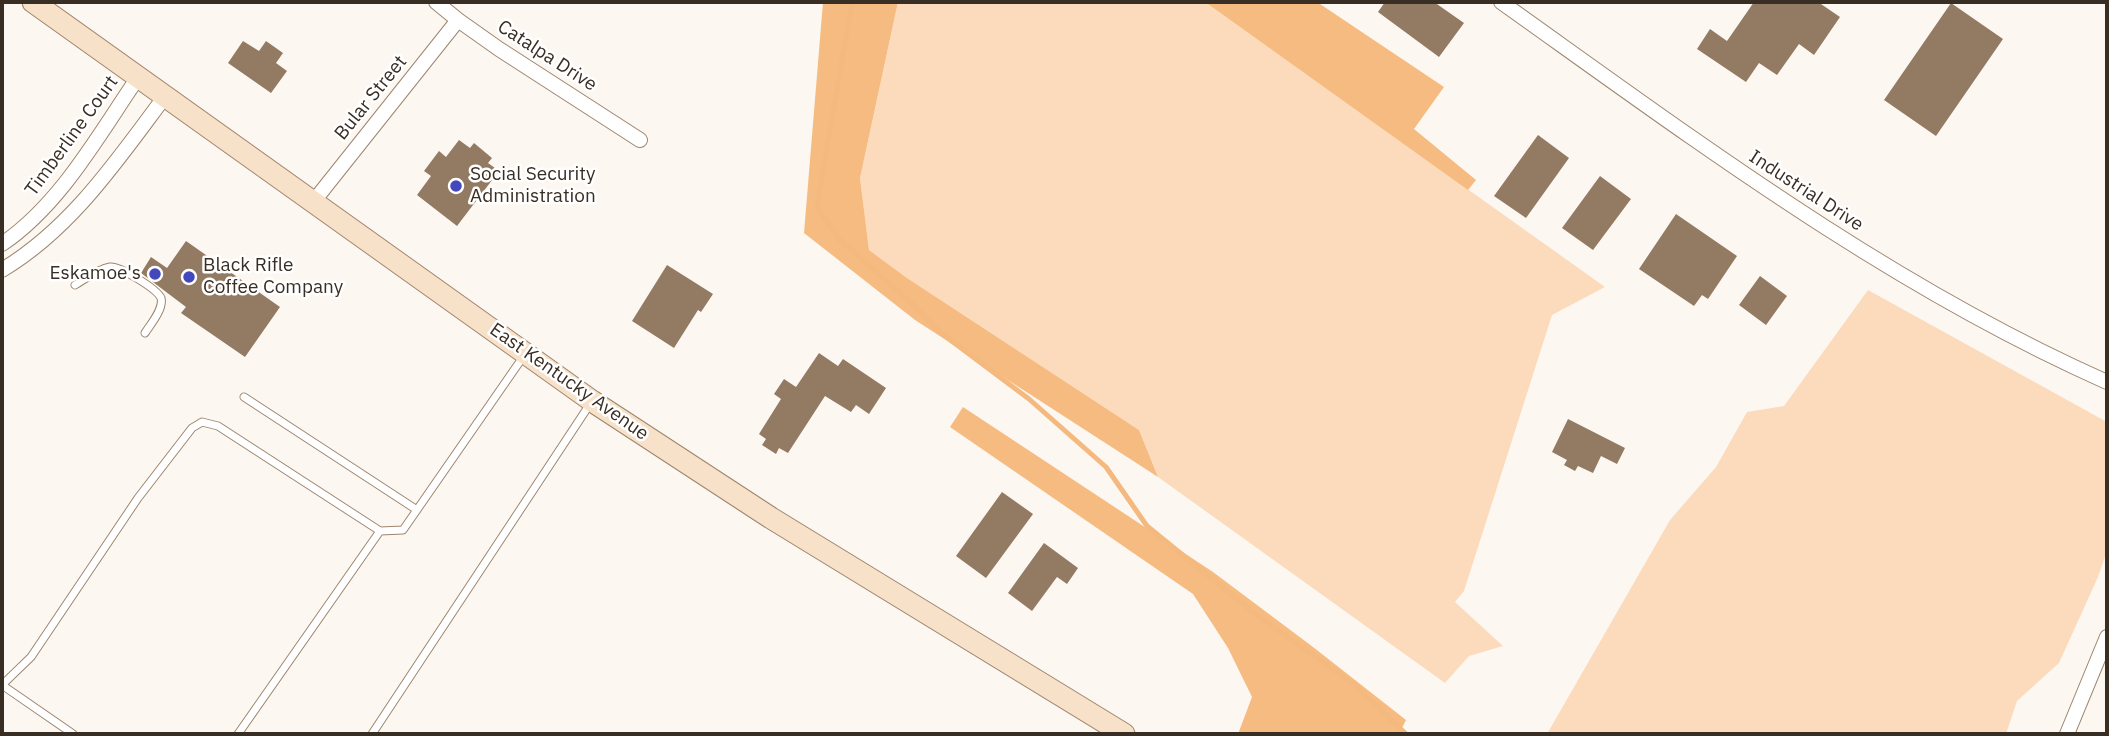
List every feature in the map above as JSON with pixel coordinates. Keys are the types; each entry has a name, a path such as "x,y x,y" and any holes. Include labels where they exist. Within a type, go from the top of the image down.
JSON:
{"street":[{"name":"East Kentucky Avenue","path":"33,2 593,401 771,518 1124,734"},
{"name":"Catalpa Drive","path":"436,2 458,20 640,140"},
{"name":"Industrial Drive","path":"1501,2 1796,209 1876,260 1995,328 2107,382"},
{"name":"Bular Street","path":"314,201 458,20"},
{"name":"Timberline Court","path":"2,244 26,226 55,196 139,76"},
{"path":"2,270 40,243 74,211 109,172 166,95"},
{"path":"2067,734 2107,637"}],"lane":[{"path":"75,285 105,268 124,270 160,298 157,314 145,333"},
{"path":"73,734 2,685 31,657 138,498 192,428 202,422 218,426 380,531 403,530 526,353"},
{"path":"244,397 417,510"},
{"path":"372,734 593,401"},
{"path":"238,734 380,531"}],"shaded area":[{"path":"823,2 898,2 860,178 869,250 907,278 1139,430 1158,477 915,320 804,233"},
{"path":"898,2 1205,2 1605,287 1552,315 1464,591 1455,602 1503,646 1469,656 1445,683 1158,477 1139,430 907,278 869,250 860,178"},
{"path":"1205,2 1317,2 1444,87 1414,129 1476,180 1468,190"},
{"path":"1868,290 2107,422 2107,551 2059,663 2017,701 2006,734 1547,734 1670,520 1716,467 1747,412 1784,406"},
{"path":"963,407 1213,572 1313,647 1406,720 1399,734 1238,734 1252,697 1228,648 1193,594 950,427"}],"building":[{"path":"1385,2 1434,2 1464,23 1439,57 1378,12"},
{"path":"1754,2 1818,2 1840,17 1814,55 1799,44 1777,75 1759,63 1746,82 1697,49 1710,29 1727,41"},
{"path":"1951,3 2003,39 1936,136 1884,100"},
{"path":"243,41 259,51 266,41 283,53 276,63 287,71 271,93 228,63"},
{"path":"1538,135 1569,158 1526,218 1494,196"},
{"name":"Social Security Administration","path":"459,140 470,148 474,143 492,158 488,163 499,171 457,226 417,195 431,176 424,171 439,151 446,157"},
{"path":"1600,176 1631,199 1593,250 1562,228"},
{"path":"1676,214 1737,256 1708,299 1702,295 1694,306 1639,269"},
{"path":"186,241 280,307 245,357 181,313 186,307 141,273 151,257 167,268"},
{"path":"667,265 713,294 701,312 698,310 674,348 632,321"},
{"path":"1760,276 1787,296 1766,325 1739,305"},
{"path":"819,353 838,366 843,359 886,388 869,414 856,405 851,412 825,396 788,453 779,448 776,454 762,445 766,439 759,434 781,399 774,394 784,379 796,387"},
{"path":"1568,419 1625,448 1617,464 1601,456 1593,473 1578,466 1575,471 1564,465 1567,460 1552,452"},
{"path":"1002,492 1033,514 986,578 956,556"},
{"path":"1044,543 1078,568 1067,584 1057,577 1032,611 1008,593"}],"waterway":[{"path":"852,2 817,207 839,239 941,333 1029,399 1106,467 1147,526 1259,617 1355,685 1406,734"}],"place":[{"name":"Social Security Administration","path":"456,186"},
{"name":"Eskamoe's","path":"155,274"},
{"name":"Black Rifle Coffee Company","path":"189,277"}]}
